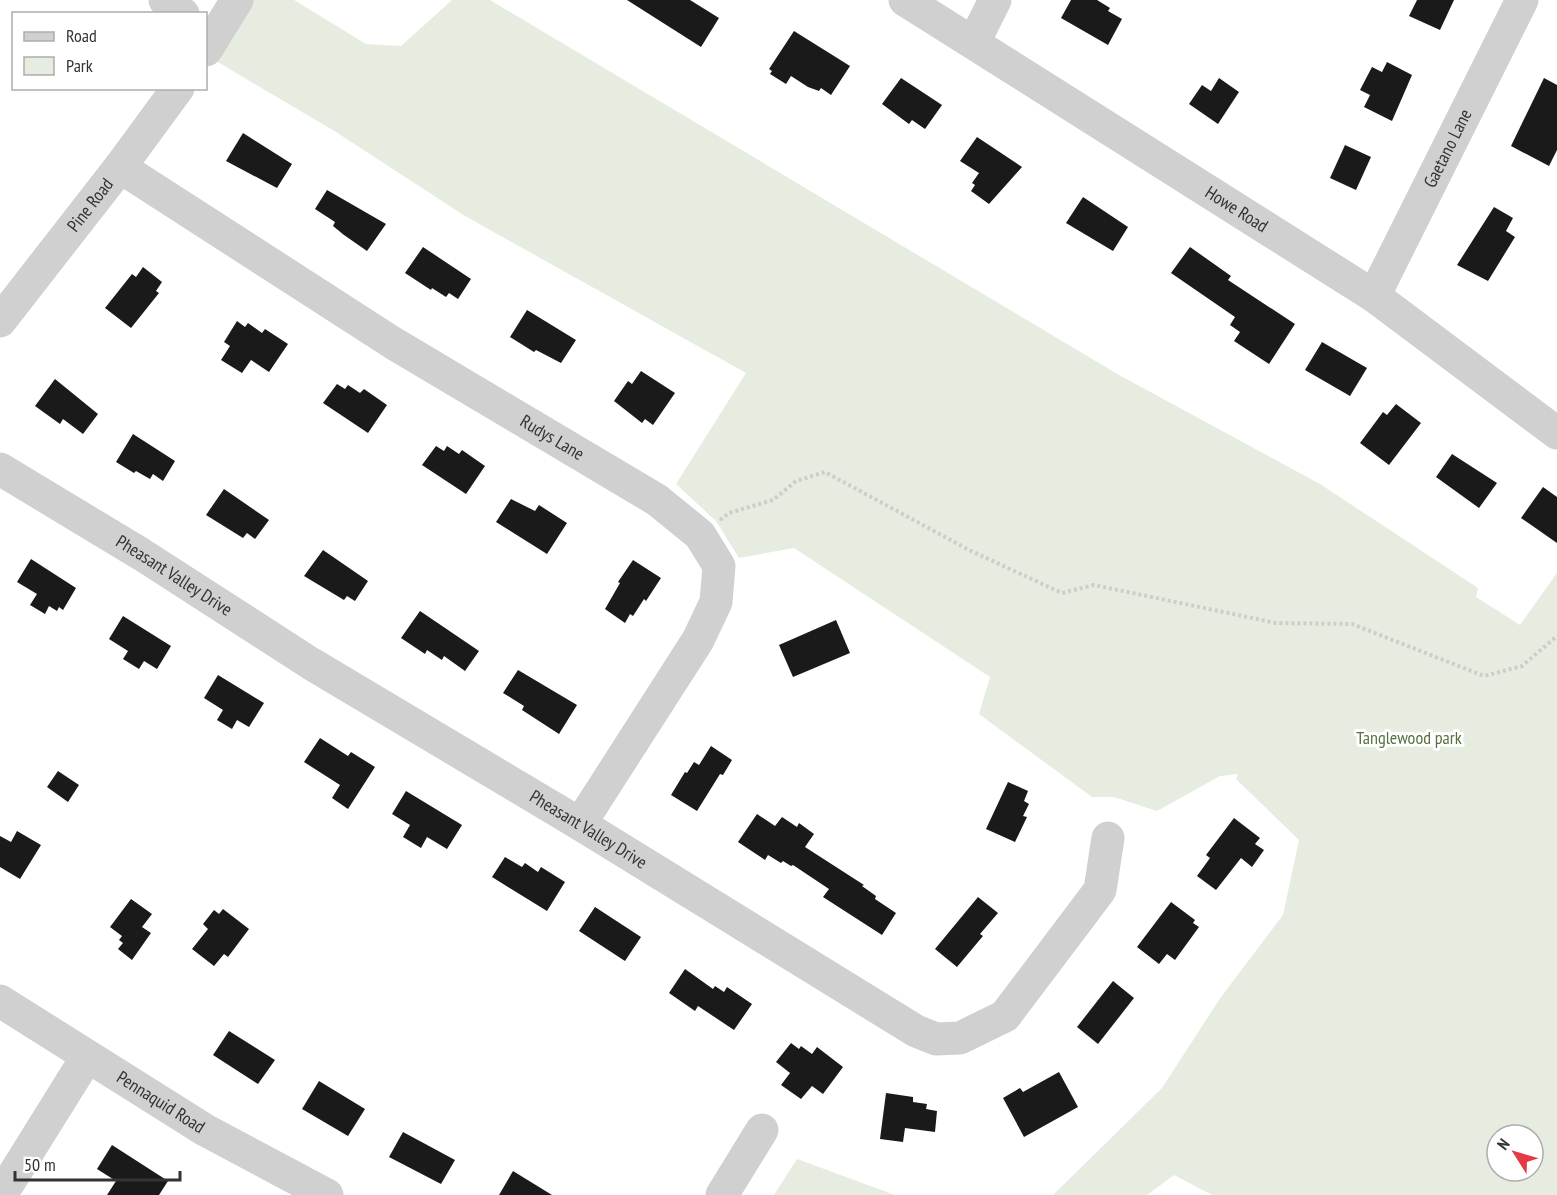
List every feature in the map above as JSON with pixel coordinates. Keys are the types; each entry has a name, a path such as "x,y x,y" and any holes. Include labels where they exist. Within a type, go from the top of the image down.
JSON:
{"street":[{"path":"165,0 180,12"},
{"path":"209,39 237,0"},
{"name":"Howe Road","path":"905,0 1374,296 1557,433"},
{"path":"974,42 995,0"},
{"name":"Gaetano Lane","path":"1374,296 1522,0"},
{"name":"Pine Road","path":"0,321 120,167 177,90"},
{"name":"Rudys Lane","path":"120,167 393,343 657,500 700,535 719,566 716,603 698,640 580,824"},
{"name":"Pheasant Valley Drive","path":"0,469 141,554 310,663 580,824 916,1032 936,1039 960,1038 1005,1016 1100,890 1108,838"},
{"name":"Pennaquid Road","path":"0,1001 206,1130 327,1195"},
{"path":"1,1195 87,1057"},
{"path":"722,1195 762,1130"}],"path":[{"path":"700,535 729,513 773,500 796,481 825,472 969,550 1062,593 1094,585 1276,623 1352,624 1484,676 1522,666 1557,636"}],"green space":[{"name":"Tanglewood park","path":"248,0 294,0 366,44 401,46 452,0 490,0 1119,375 1320,484 1478,588 1476,597 1520,625 1557,573 1557,1195 1212,1195 1174,1175 1147,1195 1053,1195 1162,1088 1221,997 1283,915 1299,840 1236,779 1238,774 1220,776 1157,811 1114,797 1092,797 979,714 990,677 794,548 739,558 716,521 676,484 746,373 465,216 336,132 211,58"},
{"path":"797,1159 895,1195 774,1195"}],"building":[{"path":"627,0 690,0 719,18 701,47"},
{"path":"1071,0 1097,0 1110,8 1108,11 1122,19 1108,45 1061,18"},
{"path":"1417,0 1454,0 1440,30 1409,16"},
{"path":"794,31 850,66 831,95 821,88 819,91 808,87 791,76 786,84 770,74 772,71 769,69"},
{"path":"1387,62 1412,75 1392,121 1364,107 1370,95 1360,90 1372,67 1382,72"},
{"path":"901,78 942,105 925,129 912,120 909,124 882,104"},
{"path":"1219,78 1239,92 1218,124 1189,104 1202,85 1211,91"},
{"path":"1544,78 1557,85 1557,150 1549,166 1511,146"},
{"path":"243,133 292,164 277,188 226,161"},
{"path":"977,137 1022,167 989,204 971,191 975,185 972,183 979,173 960,161"},
{"path":"1345,145 1371,157 1356,190 1330,178"},
{"path":"327,190 386,224 367,251 333,226 335,222 315,209"},
{"path":"1083,197 1128,227 1113,251 1066,223"},
{"path":"1494,207 1513,218 1506,231 1515,237 1488,281 1457,265"},
{"path":"423,247 471,279 458,299 449,293 446,297 432,288 431,290 405,273"},
{"path":"1190,247 1231,276 1228,280 1295,324 1269,364 1234,341 1240,332 1230,325 1235,317 1171,273"},
{"path":"143,267 162,282 156,291 159,293 131,328 105,308 132,274 136,277"},
{"path":"527,310 576,340 561,363 536,350 534,352 510,337"},
{"path":"237,321 245,327 248,323 262,333 265,329 288,344 269,372 251,360 242,373 221,360 230,346 224,342"},
{"path":"1322,342 1367,368 1350,396 1305,370"},
{"path":"641,371 675,393 653,425 645,419 642,423 614,401 628,381 632,384"},
{"path":"55,379 98,414 83,434 63,419 60,424 35,406"},
{"path":"337,384 345,389 348,385 360,393 364,389 387,405 368,433 323,403"},
{"path":"1396,404 1421,423 1389,465 1360,443 1383,412 1387,415"},
{"path":"133,434 175,461 163,481 153,474 150,479 136,471 134,473 116,462"},
{"path":"436,446 444,451 447,446 459,454 462,450 485,466 466,494 422,465"},
{"path":"1452,454 1497,483 1479,508 1436,477"},
{"path":"1543,487 1557,497 1557,543 1521,518"},
{"path":"224,489 269,520 255,539 247,533 243,538 206,515"},
{"path":"511,499 535,511 539,505 567,523 547,554 496,522"},
{"path":"323,550 368,581 355,601 347,596 344,600 304,576"},
{"path":"31,559 76,588 63,610 59,607 57,611 49,606 45,614 30,605 37,594 17,582"},
{"path":"633,560 661,578 646,601 644,599 633,616 630,614 625,623 605,609 620,583 618,582"},
{"path":"420,611 479,651 465,671 444,656 442,660 427,650 425,654 401,638"},
{"path":"123,616 171,646 157,669 144,661 139,669 123,659 128,651 109,639"},
{"path":"836,620 850,653 793,677 779,645"},
{"path":"518,670 577,705 559,734 522,710 524,706 503,693"},
{"path":"218,675 264,703 249,727 237,720 232,729 217,720 223,710 204,698"},
{"path":"320,738 348,756 351,752 375,767 348,809 332,798 340,785 304,762"},
{"path":"711,746 732,760 723,775 720,774 697,811 671,795 685,772 687,773 694,762 699,765"},
{"path":"58,771 79,785 68,802 47,787"},
{"path":"1008,782 1028,791 1024,801 1029,804 1023,816 1027,817 1015,842 986,829"},
{"path":"406,791 462,825 447,849 427,837 421,848 403,837 410,825 392,814"},
{"path":"757,814 775,826 782,817 797,827 799,823 814,834 805,847 864,885 862,886 876,896 875,899 896,913 882,935 823,897 829,889 793,865 783,861 781,863 768,855 765,860 738,842"},
{"path":"1234,818 1260,838 1255,844 1264,850 1252,867 1241,858 1216,890 1197,876 1210,858 1206,855"},
{"path":"17,831 41,845 20,879 0,867 0,836 11,842"},
{"path":"505,857 522,867 525,863 538,872 541,867 565,882 547,911 492,877"},
{"path":"978,897 998,913 980,934 983,936 957,967 935,949"},
{"path":"131,899 152,914 142,927 151,933 132,960 118,949 123,943 119,940 122,936 110,927"},
{"path":"1171,902 1195,920 1193,923 1199,927 1175,960 1167,954 1159,964 1137,947"},
{"path":"595,907 641,937 625,961 579,931"},
{"path":"223,909 249,929 228,957 224,954 214,966 192,949 208,929 203,924 214,910 219,914"},
{"path":"685,969 713,989 715,986 724,992 727,987 752,1004 734,1030 698,1006 695,1011 669,993"},
{"path":"1113,981 1134,998 1098,1044 1077,1027"},
{"path":"229,1031 275,1060 258,1084 213,1055"},
{"path":"791,1043 799,1049 801,1046 812,1054 817,1047 843,1067 823,1094 812,1086 801,1099 781,1085 790,1073 776,1062"},
{"path":"1059,1072 1078,1107 1024,1137 1003,1098 1020,1088 1023,1092"},
{"path":"319,1081 365,1109 348,1136 302,1109"},
{"path":"886,1093 913,1097 913,1102 927,1104 926,1109 937,1111 935,1132 905,1128 903,1142 880,1139"},
{"path":"403,1132 455,1160 441,1184 389,1157"},
{"path":"112,1145 168,1181 159,1195 107,1195 116,1181 97,1169"},
{"path":"513,1171 552,1195 499,1195"}]}
